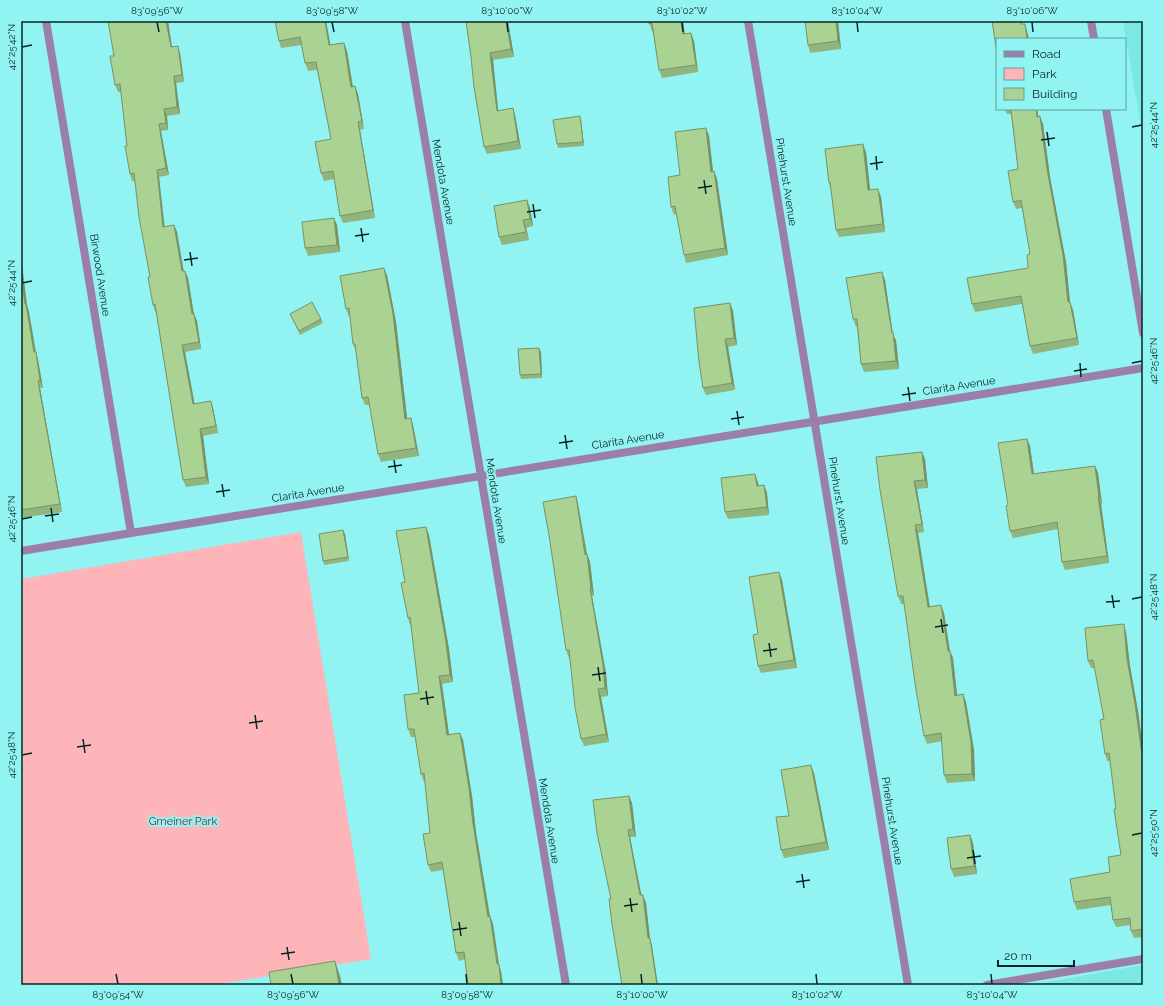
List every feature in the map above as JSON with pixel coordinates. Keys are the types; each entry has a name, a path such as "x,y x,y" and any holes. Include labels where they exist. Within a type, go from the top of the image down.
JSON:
{"street":[{"name":"Birwood Avenue","path":"46,21 131,533"},
{"name":"Mendota Avenue","path":"405,21 566,985"},
{"name":"Pinehurst Avenue","path":"748,21 908,985"},
{"path":"1091,21 1094,38"},
{"path":"1106,110 1143,334"},
{"name":"Clarita Avenue","path":"21,551 1143,368"},
{"path":"987,985 1143,959"}],"shaded area":[{"path":"1123,21 1143,21 1143,139 1126,38"},
{"path":"1143,965 1143,985 1030,985"}],"green space":[{"name":"Gmeiner Park","path":"301,532 371,959 214,985 21,985 21,579"}],"building":[{"path":"108,21 166,21 171,47 178,46 182,75 174,76 177,107 164,109 166,123 159,124 166,168 157,170 163,227 174,225 182,271 185,271 192,314 194,314 199,342 182,345 193,404 211,401 216,426 200,429 206,477 183,480 155,304 153,305 148,277 150,277 139,217 134,173 130,174 125,146 127,146 120,84 115,85 110,56 114,56"},
{"path":"275,21 325,21 329,45 344,43 351,87 355,86 362,121 358,122 373,210 340,216 333,171 321,173 315,142 331,139 316,62 305,63 300,37 279,41"},
{"path":"466,21 506,21 511,49 490,53 497,111 513,108 518,141 484,147 474,87"},
{"path":"649,21 681,21 683,34 691,33 696,65 659,70 652,23 649,24"},
{"path":"805,21 836,21 838,41 808,45"},
{"path":"992,21 1021,21 1021,24 1025,24 1027,38 996,38 996,47"},
{"path":"1011,110 1036,110 1037,117 1040,116 1047,169 1063,255 1068,302 1070,302 1077,338 1030,346 1021,296 972,304 967,278 1028,268 1027,255 1030,254 1021,200 1013,202 1008,171 1018,169"},
{"path":"580,116 583,142 557,144 553,120"},
{"path":"706,128 711,172 714,171 725,248 684,255 675,206 671,207 668,177 680,175 675,132"},
{"path":"863,144 868,190 878,189 883,224 836,230 825,149"},
{"path":"527,200 530,219 523,220 526,232 499,237 494,206"},
{"path":"334,218 337,245 305,248 302,222"},
{"path":"384,268 393,314 405,419 411,418 416,448 378,454 368,397 362,398 349,308 346,309 340,276"},
{"path":"882,272 892,333 893,332 896,361 861,364 857,319 853,319 846,278"},
{"path":"21,274 34,352 36,352 40,380 38,381 60,504 21,510"},
{"path":"312,302 321,319 299,331 290,314"},
{"path":"730,303 734,338 725,339 732,383 703,388 694,308"},
{"path":"539,348 541,374 520,375 518,349"},
{"path":"1027,439 1032,474 1095,466 1107,556 1062,562 1057,522 1010,531 1006,506 1008,505 998,443"},
{"path":"922,452 925,480 914,481 922,524 915,525 928,607 941,605 948,651 950,651 955,696 963,694 971,742 972,774 944,775 941,733 924,736 903,596 898,596 880,490 876,457"},
{"path":"755,474 757,486 764,485 767,507 725,512 721,478"},
{"path":"576,496 585,555 587,554 590,588 603,665 605,688 598,689 606,734 581,739 575,707 569,650 566,650 543,502"},
{"path":"426,527 446,642 450,675 439,676 447,735 460,733 488,917 490,916 497,964 499,964 501,985 468,985 464,952 456,953 442,862 428,865 423,834 430,833 424,773 421,774 414,729 408,729 404,695 419,693 410,617 408,618 401,583 405,582 396,531"},
{"path":"343,530 348,557 323,561 319,534"},
{"path":"779,572 794,660 758,666 753,635 758,634 749,577"},
{"path":"1124,624 1127,659 1143,762 1143,929 1131,931 1130,918 1113,920 1110,897 1074,902 1070,879 1110,872 1108,857 1121,855 1114,809 1116,809 1109,753 1105,754 1100,720 1104,719 1093,660 1088,661 1085,628"},
{"path":"811,765 826,842 781,850 776,817 789,816 781,770"},
{"path":"629,796 633,829 628,830 640,895 643,895 648,938 650,938 657,985 622,985 612,924 609,899 611,899 597,833 593,800"},
{"path":"970,835 974,866 951,869 947,838"},
{"path":"335,961 339,985 271,985 269,972"}]}
